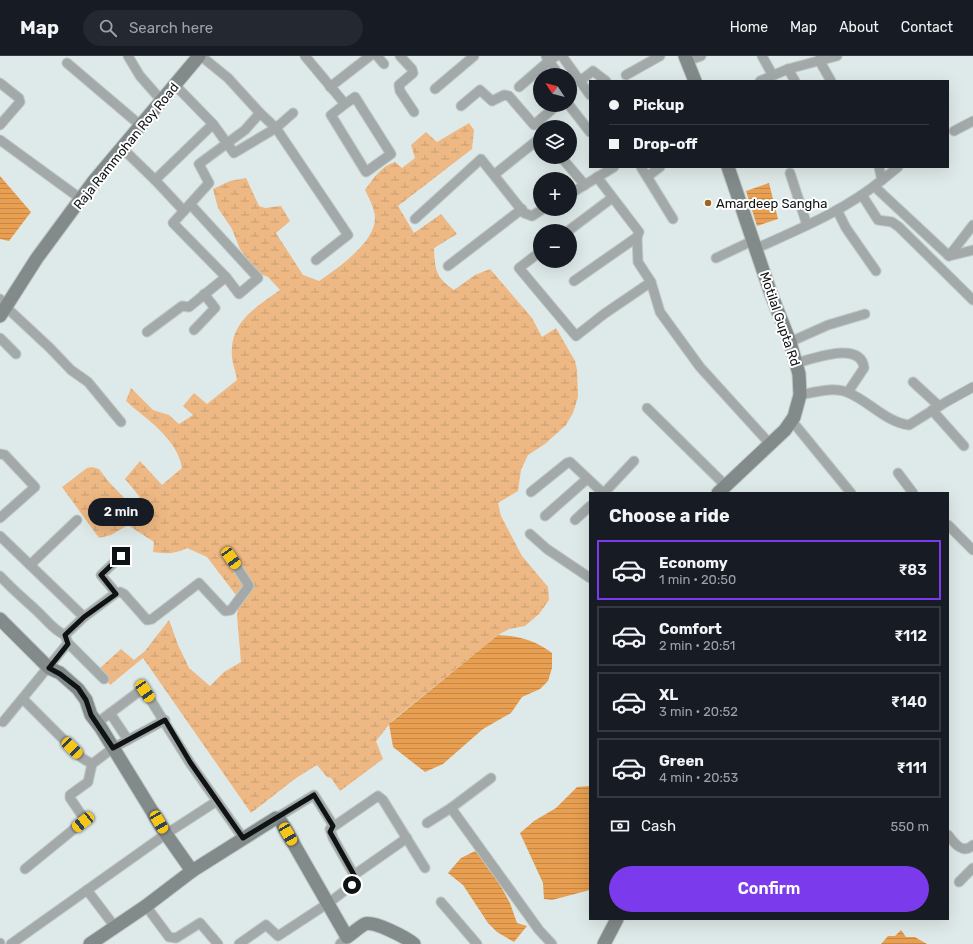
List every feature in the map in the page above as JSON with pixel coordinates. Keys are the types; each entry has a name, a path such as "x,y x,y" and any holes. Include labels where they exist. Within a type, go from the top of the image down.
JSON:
{"street":[{"path":"128,56 140,76 162,101"},
{"path":"200,56 228,78 276,128 348,235 316,260"},
{"name":"Raja Rammohan Roy Road","path":"2,307 93,182 200,56"},
{"path":"305,56 345,104"},
{"path":"330,87 370,56"},
{"path":"377,56 384,64"},
{"path":"400,56 412,69 413,73 399,85 400,91 414,112"},
{"path":"435,89 474,56"},
{"path":"562,56 589,94"},
{"path":"626,76 660,56"},
{"path":"695,80 686,59 701,56"},
{"path":"762,56 772,74"},
{"path":"762,80 788,68 837,56"},
{"path":"519,87 550,58 555,68"},
{"path":"819,60 830,80"},
{"path":"68,64 140,125"},
{"path":"788,68 794,80"},
{"path":"580,81 593,71 605,80"},
{"path":"0,82 19,98 20,102 0,125"},
{"path":"175,85 213,124 234,153 276,128 293,113"},
{"path":"461,106 480,90 492,101 504,95 509,96 533,124"},
{"path":"355,97 391,154 366,172 331,115 345,104 355,97"},
{"path":"544,120 551,112"},
{"path":"574,112 589,131"},
{"path":"122,148 187,208 258,278 239,294 226,276 174,223 187,208 209,183 199,164 226,142 245,130 260,113"},
{"path":"954,131 973,121"},
{"path":"155,180 213,124"},
{"path":"0,140 81,199"},
{"path":"495,174 533,144"},
{"path":"415,219 481,158 522,209 529,216 533,214"},
{"path":"567,164 585,185"},
{"path":"577,190 612,168"},
{"path":"642,168 648,176 673,220"},
{"path":"648,176 659,168"},
{"name":"Motilal Gupta Rd","path":"722,489 792,421 800,395 799,374 790,342 770,294 728,168"},
{"path":"879,168 882,180"},
{"path":"716,258 807,225 862,195 897,168"},
{"path":"790,173 807,225"},
{"path":"597,177 639,232 637,237 638,262 651,282 660,312 700,367 770,444"},
{"path":"874,187 950,256"},
{"path":"862,195 878,220 892,222 899,227 968,293 973,300"},
{"path":"577,224 612,198"},
{"path":"448,266 522,209"},
{"path":"837,210 846,228 876,271"},
{"path":"950,256 973,226"},
{"path":"574,281 637,237"},
{"path":"950,256 973,250"},
{"path":"533,257 519,268 576,336 604,314 651,282"},
{"path":"147,332 182,306 189,307 226,276"},
{"path":"194,330 215,308 204,294"},
{"path":"2,307 50,348 74,374 88,382 121,422"},
{"path":"790,342 828,325 865,314"},
{"path":"0,338 16,354"},
{"path":"796,363 840,353 854,353 860,357 864,368 848,392"},
{"path":"913,382 936,408 964,446"},
{"path":"800,395 827,390 848,392 901,424 909,425 936,408 973,388"},
{"path":"647,408 722,489"},
{"path":"792,421 850,492"},
{"path":"0,454 5,455 35,487 1,513"},
{"path":"604,492 634,461"},
{"path":"531,492 568,462 575,465 587,479 602,492"},
{"path":"898,473 912,492"},
{"path":"545,516 587,479"},
{"path":"575,520 589,507"},
{"path":"30,565 77,520"},
{"path":"949,526 973,550"},
{"path":"530,534 547,549 589,577"},
{"path":"0,536 84,617"},
{"path":"116,594 101,575 121,556"},
{"path":"2,722 49,668 67,639 84,617 120,592 124,594 147,620 152,619 199,583 216,604 228,612 249,586 231,558"},
{"path":"0,576 16,594 67,639 104,679"},
{"path":"0,619 49,668 60,674 78,688 86,700 91,715 166,834 192,871"},
{"path":"97,723 142,690 145,691 165,720 190,762 243,838"},
{"path":"23,699 82,758 92,764"},
{"path":"110,713 128,740"},
{"path":"26,869 85,820 70,798 70,795 88,782 92,764 113,748 165,720"},
{"path":"427,823 451,808 491,778"},
{"path":"95,943 192,871 314,795 333,826"},
{"path":"239,944 266,925 278,936 328,903 352,885 354,875 330,832 333,826 378,796 383,800 425,868"},
{"path":"11,944 166,834 217,801"},
{"path":"451,808 539,930 552,944"},
{"path":"276,818 280,820 328,903 344,940 366,923 372,923 401,936 414,944"},
{"path":"949,836 957,846 963,849 970,848 973,845"},
{"path":"354,875 407,838"},
{"path":"959,882 973,868"},
{"path":"87,890 115,927"},
{"path":"441,902 477,944"},
{"path":"146,906 169,937 176,938 200,923 218,944"},
{"path":"604,944 616,920"}],"green space":[{"path":"469,123 474,130 472,149 398,206 414,233 441,214 457,234 434,248 437,272 443,281 454,290 475,275 490,269 532,318 542,337 556,328 575,361 577,370 578,397 573,413 566,425 545,444 528,455 521,470 518,491 498,503 501,516 522,556 548,587 549,600 539,614 525,626 509,629 498,635 392,721 376,741 383,759 340,791 331,778 327,777 317,765 296,778 251,813 143,658 110,685 99,669 121,649 134,660 145,651 169,620 178,645 189,668 210,686 224,672 241,662 237,616 239,599 207,557 187,548 170,553 153,552 154,542 128,525 111,535 99,538 62,487 87,468 92,467 99,469 129,503 140,497 125,479 140,461 162,485 182,468 179,457 168,439 126,401 131,388 153,410 169,415 179,424 193,415 183,406 194,393 207,404 237,380 232,358 232,345 239,325 253,310 280,290 268,277 258,273 240,249 232,229 218,208 213,189 230,181 246,178 259,206 265,208 281,206 290,221 276,233 303,275 319,281 354,254 369,236 374,226 375,217 365,190 378,173 395,162 402,168 415,158 411,145 426,132 437,142"}],"shaded area":[{"path":"0,176 31,212 9,241 0,239"},
{"path":"769,183 778,219 757,226 746,191"},
{"path":"498,635 513,636 533,642 552,653 552,668 548,681 540,689 522,697 511,713 483,729 443,764 425,772 393,747 389,724"},
{"path":"589,786 589,890 552,900 544,899 543,883 520,833 534,821 556,808 577,787"},
{"path":"475,851 484,856 510,903 517,923 527,926 514,942 497,932 488,923 463,885 448,873 461,858"},
{"path":"901,930 906,937 915,937 927,944 881,944 888,936 895,936"}],"place":[{"name":"Amardeep Sangha","path":"708,203"}],"route":[{"path":"121,556 101,575 116,594 84,617 65,635 68,644 49,668 60,674 78,688 86,700 91,715 113,748 165,720 190,762 243,838 314,795 333,826 330,829 330,832 354,875 352,885"}]}
